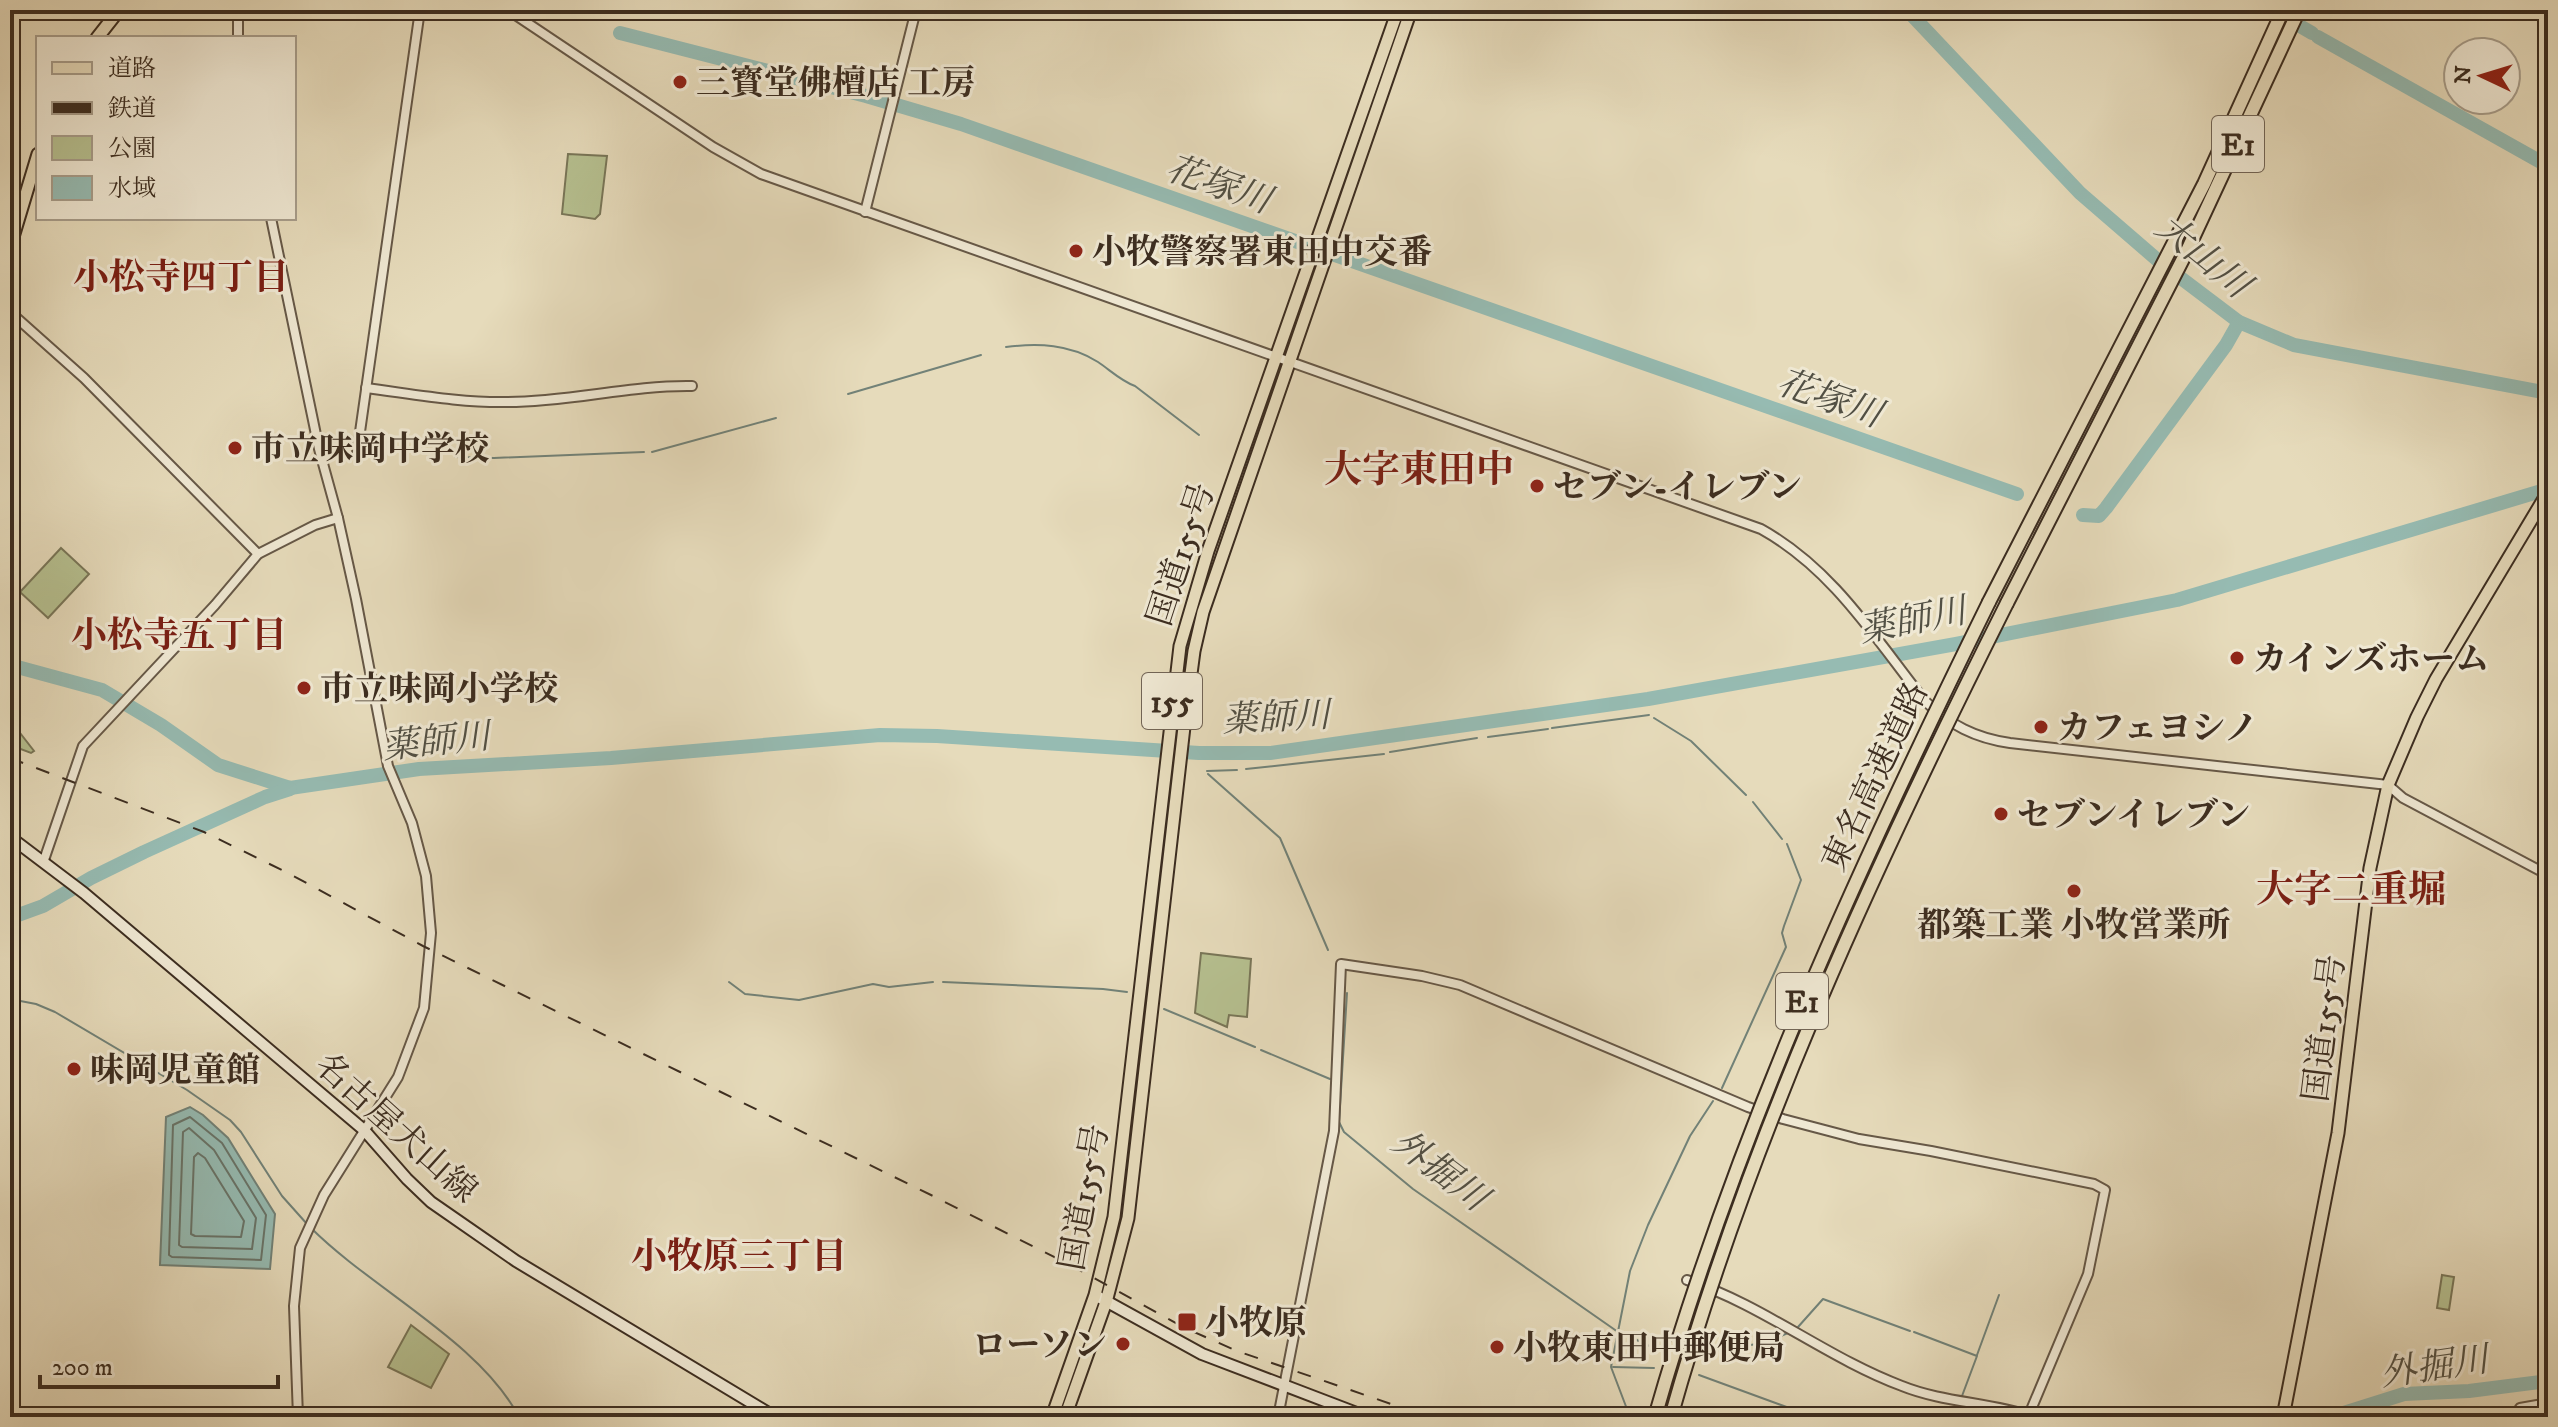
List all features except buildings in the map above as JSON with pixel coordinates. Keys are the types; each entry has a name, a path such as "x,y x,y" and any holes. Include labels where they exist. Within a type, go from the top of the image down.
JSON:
{"highway":[{"name":"東名高速道路","path":"1655,1417 1724,1203 1787,1037 1877,831 1989,602 2174,244 2283,10"},
{"name":"東名高速道路","path":"1671,1417 1738,1208 1802,1042 1892,838 2007,603 2186,253 2298,11"}],"main road":[{"path":"99,36 119,10"},
{"name":"国道155号","path":"1065,1417 1100,1298 1114,1217 1180,646 1193,596 1398,10"},
{"name":"国道155号","path":"1052,1417 1128,1218 1194,651 1216,571 1411,10"},
{"path":"10,247 36,161"},
{"name":"国道155号","path":"2283,1417 2338,1133 2370,868 2388,785 2436,679 2548,492"},
{"name":"名古屋犬山線","path":"10,837 84,893 364,1130 431,1202 516,1261 775,1417"},
{"path":"1100,1298 1202,1354 1367,1417"}],"street":[{"path":"238,10 238,36"},
{"path":"357,453 420,10"},
{"path":"508,10 713,147 761,174 1761,529 1790,546 1837,588 1925,701 1956,727 1991,740 2388,785 2403,798 2548,875"},
{"path":"865,212 916,10"},
{"path":"271,220 318,446 338,518 388,766 412,823 426,876 429,902 430,960 424,1008 415,1033 398,1077 311,1220 297,1261 294,1306 298,1417"},
{"path":"10,312 84,378 258,554"},
{"path":"366,388 458,400 508,402 647,387 692,386"},
{"path":"44,860 83,746 215,605 258,554 315,525 338,518"},
{"path":"1278,1417 1334,1131 1341,964 1460,985 1783,1119 1859,1139 2094,1184 2105,1190 2088,1274 2031,1416 1904,1387 1723,1292 1687,1280"},
{"path":"2515,1417 2520,1408 2548,1403"}],"green space":[{"path":"568,154 607,156 600,214 595,219 562,214"},
{"path":"61,548 89,574 48,618 20,592"},
{"path":"10,720 34,751 31,753 10,745"},
{"path":"1201,953 1251,959 1247,1017 1229,1015 1227,1027 1195,1013"},
{"path":"2442,1275 2454,1277 2449,1310 2437,1308"},
{"path":"411,1325 449,1354 431,1388 388,1367"}],"water":[{"path":"190,1107 228,1138 275,1214 270,1269 160,1265 166,1117"}],"waterway":[{"name":"大山川","path":"1907,10 2080,193 2161,263 2239,322 2294,345 2548,393"},
{"path":"2272,10 2312,33"},
{"name":"花塚川","path":"620,33 866,96 961,124 2017,494"},
{"path":"2318,37 2548,166"},
{"name":"花塚川","path":"2083,515 2099,516 2106,508 2226,345 2239,322"},
{"path":"1006,347 1054,346 1087,356 1135,386 1199,435"},
{"path":"848,394 981,355"},
{"path":"652,452 776,418"},
{"path":"455,457 644,452"},
{"name":"薬師川","path":"10,665 102,690 161,725 218,765 290,788 419,769 611,758 880,735 1199,753 1270,753 1648,699 1956,644 2177,600 2548,489"},
{"path":"1552,728 1649,715"},
{"path":"1654,718 1691,741 1746,795"},
{"path":"1488,737 1548,729"},
{"path":"1390,752 1477,738"},
{"name":"外掘川","path":"1199,753 1202,759"},
{"path":"1246,769 1384,754"},
{"path":"1207,771 1237,770"},
{"name":"外掘川","path":"1208,774 1280,838 1328,950"},
{"path":"10,918 43,906 144,852 265,797 290,789"},
{"path":"1753,802 1782,839"},
{"path":"1722,1088 1786,947 1782,933 1801,880 1787,844"},
{"path":"729,982 745,994 799,1000 873,984 889,987 933,982"},
{"path":"943,982 1127,992"},
{"name":"外掘川","path":"1347,993 1339,1122 1344,1132 1413,1189 1618,1332"},
{"path":"10,999 36,1004 55,1012 187,1090 230,1120 282,1196 307,1224"},
{"path":"1164,1009 1255,1047"},
{"path":"1261,1050 1330,1079"},
{"path":"1630,1417 1611,1367 1630,1271 1690,1136 1713,1101"},
{"path":"311,1228 479,1364 519,1417"},
{"path":"1977,1355 1999,1295"},
{"path":"1798,1327 1823,1299 1910,1331"},
{"path":"1620,1332 1660,1351"},
{"path":"1914,1332 1977,1356 1962,1396"},
{"path":"1766,1342 1788,1333"},
{"path":"1706,1352 1763,1343"},
{"name":"外掘川","path":"1613,1367 1654,1368"},
{"name":"外掘川","path":"1699,1375 1814,1417"},
{"name":"外掘川","path":"2331,1417 2404,1394 2469,1391 2548,1381"},
{"path":"1954,1417 1958,1405"}],"railway":[{"path":"10,758 204,832 423,946 1076,1268 1185,1328 1237,1351 1429,1417"}],"place":[{"name":"三寳堂佛檀店 工房","path":"680,82"},
{"name":"小牧警察署東田中交番","path":"1076,251"},
{"name":"市立味岡中学校","path":"235,448"},
{"name":"セブン-イレブン","path":"1537,486"},
{"name":"カインズホーム","path":"2237,658"},
{"name":"市立味岡小学校","path":"304,688"},
{"name":"カフェヨシノ","path":"2041,727"},
{"name":"セブンイレブン","path":"2001,814"},
{"name":"都築工業 小牧営業所","path":"2074,891"},
{"name":"味岡児童館","path":"74,1069"},
{"name":"小牧原","path":"1187,1322"},
{"name":"ローソン","path":"1123,1344"},
{"name":"小牧東田中郵便局","path":"1497,1347"}],"district":[{"name":"小松寺四丁目","path":"181,276"},
{"name":"大字東田中","path":"1419,469"},
{"name":"小松寺五丁目","path":"179,634"},
{"name":"大字二重堀","path":"2351,889"},
{"name":"小牧原三丁目","path":"739,1255"}]}
